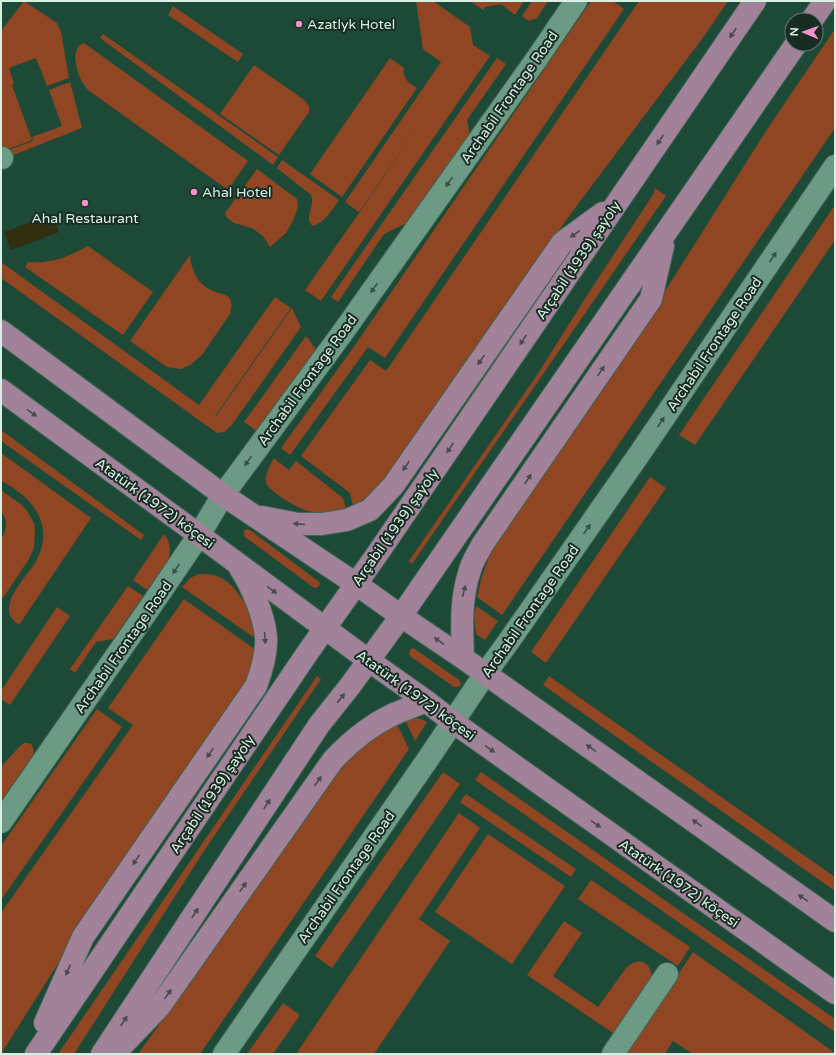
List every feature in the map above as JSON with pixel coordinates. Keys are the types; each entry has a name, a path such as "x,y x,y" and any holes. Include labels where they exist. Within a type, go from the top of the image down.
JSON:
{"main road":[{"name":"Arçabil (1939) şaýoly","path":"36,1054 325,628 389,537 755,1"},
{"path":"817,12 825,1"},
{"path":"102,1054 319,726 401,616 791,52"},
{"path":"253,515 298,524 322,524 347,520 370,510 393,486 562,243 617,202"},
{"path":"464,658 462,625 463,597 470,569 482,545 650,299 666,234"},
{"path":"1,331 223,495 464,658 835,921"},
{"name":"Atatürk (1972) köçesi","path":"1,390 453,722 835,993"},
{"path":"31,1054 83,937 256,686 262,670 266,636 261,612 248,582 237,564"},
{"path":"115,1054 160,1006 333,760 348,744 377,723 426,701"}],"street":[{"name":"Archabil Frontage Road","path":"1,822 155,600 199,535 223,495 347,325 538,57 576,1"},
{"name":"Archabil Frontage Road","path":"224,1054 485,674 638,456 835,166"},
{"path":"613,1054 667,974"}],"shaded area":[{"path":"24,1 57,23 61,32 69,78 47,86 36,58 9,68 14,84 12,85 32,140 1,152 1,31"},
{"path":"416,1 433,1 470,27 473,45 490,56 321,301 305,290 359,213 419,124 359,212 345,202 441,62 423,49"},
{"path":"470,1 524,1 515,15 501,4 485,7 483,10"},
{"path":"532,1 548,1 537,18 529,21 522,16"},
{"path":"591,1 613,1 624,9 385,358 368,347 290,455 281,448 353,348"},
{"path":"639,1 728,1 702,39 549,244 382,486 361,502 353,506 350,493 301,456 370,360 386,371"},
{"path":"173,6 243,54 238,62 168,15"},
{"path":"835,29 835,128 502,615 477,597 482,576 490,554 504,530 650,315 766,131 819,52 824,52 824,45"},
{"path":"103,34 278,157 273,165 100,38"},
{"path":"84,43 248,161 228,190 88,90 78,73 75,58 79,46"},
{"path":"390,58 404,68 405,78 417,88 342,197 310,174"},
{"path":"497,58 506,64 467,120 470,136 411,221 384,234 338,302 331,297"},
{"path":"254,65 303,99 309,106 309,112 279,155 220,114"},
{"path":"70,82 82,128 8,157 6,151 33,141 32,137 62,126 49,90"},
{"path":"282,160 339,200 321,222 313,226 310,223 309,216 312,204 311,195 277,168"},
{"path":"257,169 297,199 298,206 294,219 286,233 270,247 263,236 252,228 234,223 227,218 225,213"},
{"path":"655,188 666,196 412,564 409,561 539,372 654,193"},
{"path":"835,205 835,240 695,445 679,435"},
{"path":"52,214 59,232 11,250 4,232"},
{"path":"88,246 153,292 123,335 25,267 28,262 52,261"},
{"path":"190,255 193,269 200,282 212,291 226,295 231,301 231,306 230,314 202,355 190,365 181,369 167,367 130,341"},
{"path":"1,262 199,405 275,297 291,308 215,416 292,308 301,327 231,426 224,432 217,433 1,278"},
{"path":"306,336 318,352 259,433 244,422"},
{"path":"1,430 144,535 141,540 1,441"},
{"path":"1,453 91,518 19,625 10,616 10,602 19,584 35,563 41,550 43,537 42,525 32,504 13,488 1,481"},
{"path":"274,458 289,470 296,461 343,498 346,509 320,513 312,512 294,505 279,496 268,486 266,482 269,467"},
{"path":"650,477 666,488 546,663 531,652"},
{"path":"1,490 22,505 27,511 34,523 35,531 34,548 29,559 3,598 1,592 1,538 5,532 6,524 5,517 1,511"},
{"path":"247,529 318,581 320,583 319,586 316,588 313,587 245,537 244,531"},
{"path":"164,534 168,539 170,546 169,558 147,590 133,580"},
{"path":"199,574 218,576 236,590 249,610 256,639 182,587 190,578"},
{"path":"128,586 143,596 113,639 96,642 75,673 70,669"},
{"path":"184,599 256,650 248,678 74,938 1,1054 1,913 133,725 108,708"},
{"path":"476,606 498,621 485,640 476,634 474,615"},
{"path":"57,607 70,616 10,705 1,699 1,691"},
{"path":"412,648 459,680 461,683 460,686 454,687 410,656 409,653"},
{"path":"317,676 321,679 204,851 74,1054 58,1054"},
{"path":"549,676 835,877 835,891 543,685"},
{"path":"97,709 122,727 1,900 1,846"},
{"path":"413,718 421,719 427,722 415,741 405,720"},
{"path":"397,724 409,749 200,1054 138,1054 236,918 335,773 361,745"},
{"path":"24,743 31,744 34,750 33,755 1,801 1,767"},
{"path":"443,772 460,784 332,968 315,956"},
{"path":"481,772 835,1019 835,1032 475,780"},
{"path":"466,794 576,869 571,877 460,802"},
{"path":"459,813 480,828 419,919 450,941 374,1054 296,1054"},
{"path":"488,834 565,886 512,964 435,912"},
{"path":"591,880 690,947 678,966 578,899"},
{"path":"564,921 582,933 553,976 598,1007 626,968 631,964 639,961 643,962 651,972 652,978 616,1035 527,975"},
{"path":"693,952 835,1054 693,1054 673,1041 665,1054 626,1054"},
{"path":"283,1003 300,1015 273,1054 247,1054"}],"place":[{"name":"Azatlyk Hotel","path":"299,24"},
{"name":"Ahal Hotel","path":"194,192"},
{"name":"Ahal Restaurant","path":"85,203"}]}
